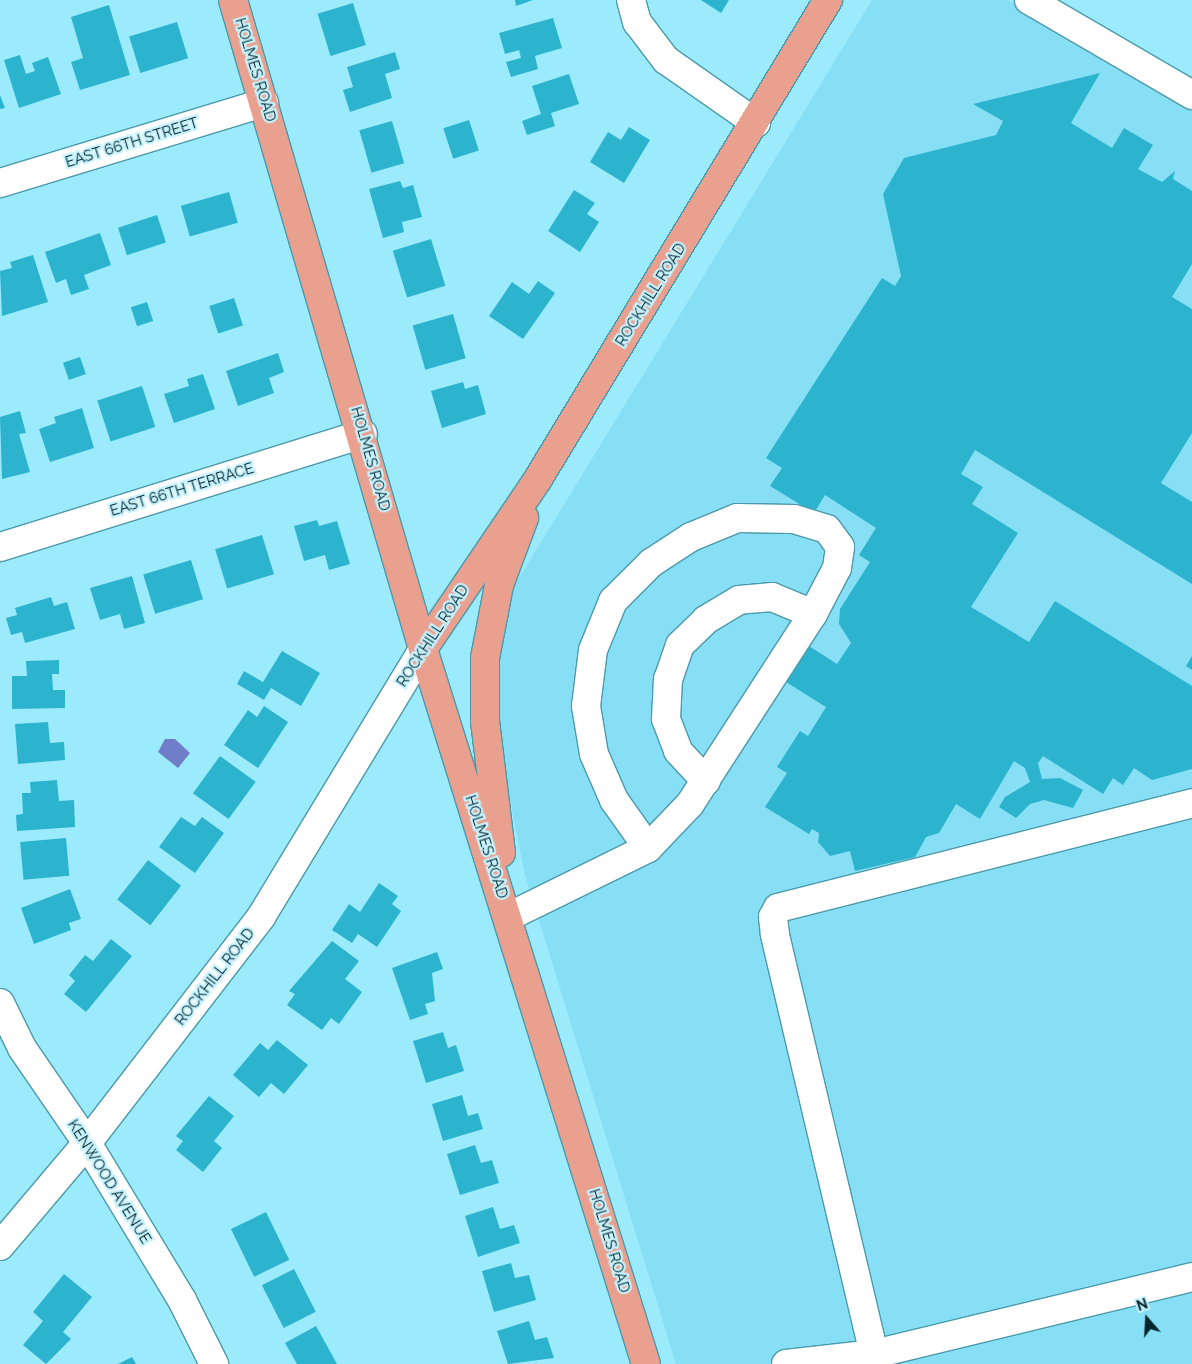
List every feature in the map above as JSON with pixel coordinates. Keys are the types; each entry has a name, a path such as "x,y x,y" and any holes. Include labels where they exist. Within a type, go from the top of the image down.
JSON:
{"main road":[{"name":"HOLMES ROAD","path":"234,0 363,434 423,649 646,1364"},
{"name":"ROCKHILL ROAD","path":"423,649 538,479 756,123 828,0"},
{"name":"HOLMES ROAD","path":"508,917 485,721 485,658 499,585 538,479"}],"street":[{"path":"631,0 637,22 666,60 756,123"},
{"path":"1029,0 1192,95"},
{"name":"EAST 66TH STREET","path":"0,183 264,102"},
{"name":"EAST 66TH TERRACE","path":"0,547 363,434"},
{"path":"508,917 648,848 690,804 813,614 837,568 840,547 827,529 764,516 736,518 691,537 651,563 614,601 592,650 586,706 594,754 614,800 648,848"},
{"path":"706,781 678,750 666,719 668,679 680,645 706,620 739,600 772,597 813,614"},
{"name":"ROCKHILL ROAD","path":"0,1246 88,1143 261,917 423,649"},
{"path":"874,1354 775,934 773,917 778,908 1192,803"},
{"name":"KENWOOD AVENUE","path":"0,1003 22,1048 88,1143 182,1300 214,1364"},
{"path":"786,1364 837,1362 1192,1277"}],"shaded area":[{"path":"872,0 1008,0 1192,110 1192,1364 676,1364 525,875 499,746 496,655 510,593"},
{"path":"165,739 175,739 190,753 178,768 158,752"}],"building":[{"path":"515,0 533,0 516,6"},
{"path":"701,0 729,0 721,13"},
{"path":"353,3 366,45 330,56 318,14"},
{"path":"109,5 130,75 80,90 71,62 83,58 71,17"},
{"path":"553,18 562,48 535,56 538,69 511,77 506,62 521,58 519,50 505,54 499,33"},
{"path":"177,22 188,58 140,73 129,37"},
{"path":"395,52 400,69 385,74 392,98 350,112 343,90 353,87 347,67"},
{"path":"20,55 26,74 35,71 32,63 48,57 61,94 19,108 4,60"},
{"path":"1100,73 1071,123 1112,148 1124,128 1153,145 1138,169 1162,182 1175,171 1173,179 1192,191 1192,264 1172,297 1192,309 1192,433 1161,483 1192,502 1192,584 975,450 961,474 983,487 972,504 1018,533 971,607 1029,642 1055,601 1192,686 1192,769 1152,780 1134,768 1123,785 1113,778 1103,794 1043,756 1038,763 1042,779 1060,778 1083,790 1073,808 1044,800 1030,804 1016,818 999,807 1005,797 1030,782 1025,768 1014,761 980,819 956,804 939,833 926,837 915,857 855,871 850,851 830,856 818,842 819,833 812,829 809,834 765,807 787,773 777,767 800,731 808,736 826,707 786,682 809,646 837,664 851,643 839,624 840,609 870,562 859,555 876,528 825,495 814,513 770,486 782,468 766,458 882,278 895,286 901,276 883,194 904,158 996,135 1003,121 973,104"},
{"path":"569,74 579,104 551,113 555,126 527,135 522,121 541,114 532,86"},
{"path":"0,95 5,108 0,109"},
{"path":"469,120 479,150 453,159 443,128"},
{"path":"392,121 404,163 371,173 359,130"},
{"path":"629,127 650,140 624,183 590,162 608,132 621,140"},
{"path":"400,181 403,188 413,185 422,217 402,222 404,232 383,238 369,189"},
{"path":"574,190 595,203 587,214 599,222 580,252 548,231"},
{"path":"229,192 238,223 190,237 181,206"},
{"path":"157,215 166,243 127,255 118,228"},
{"path":"100,233 111,265 84,275 89,289 71,295 66,279 56,283 45,252"},
{"path":"431,239 445,286 407,298 393,251"},
{"path":"33,255 48,302 2,316 0,271 12,268 10,262"},
{"path":"538,281 555,293 523,339 489,316 512,282 529,294"},
{"path":"234,298 243,326 218,334 209,306"},
{"path":"147,302 153,321 137,326 131,307"},
{"path":"453,314 466,358 425,370 413,326"},
{"path":"278,353 284,372 269,378 274,393 238,406 226,371"},
{"path":"80,357 86,374 69,380 63,363"},
{"path":"203,374 215,409 174,423 164,394 189,386 187,379"},
{"path":"463,382 465,389 478,385 486,414 442,428 431,391"},
{"path":"142,386 155,427 111,441 97,401"},
{"path":"82,408 94,448 50,462 39,429 56,423 54,417"},
{"path":"20,411 26,433 19,434 30,472 2,479 0,417"},
{"path":"317,520 319,526 337,521 350,564 329,570 325,555 304,561 294,526"},
{"path":"262,535 274,574 227,589 215,549"},
{"path":"191,560 203,599 155,614 143,575"},
{"path":"132,576 145,623 124,629 120,614 100,620 90,588"},
{"path":"51,597 54,606 67,602 75,629 25,643 22,632 11,635 6,618 17,615 15,608"},
{"path":"282,651 320,673 301,706 271,688 264,700 237,684 244,671 263,682"},
{"path":"1192,656 1192,670 1186,666"},
{"path":"59,660 59,674 52,674 53,690 65,690 65,708 12,709 12,676 27,676 26,661"},
{"path":"264,706 288,722 258,768 224,745 248,710 257,717"},
{"path":"48,722 50,743 64,742 65,760 18,764 15,724"},
{"path":"220,756 256,782 229,819 193,793"},
{"path":"57,780 59,801 74,800 75,827 17,831 16,815 23,814 22,793 31,793 30,782"},
{"path":"181,817 195,826 202,817 224,833 195,873 159,847"},
{"path":"66,838 69,876 23,880 20,842"},
{"path":"148,860 181,886 150,925 117,899"},
{"path":"379,883 398,896 392,904 401,911 377,947 358,934 352,943 332,930 349,904 360,912"},
{"path":"70,889 81,919 69,923 71,930 34,944 21,908"},
{"path":"111,939 132,956 86,1012 64,994 75,981 69,975 85,955 93,961"},
{"path":"332,941 359,961 345,979 362,992 339,1024 331,1018 322,1030 287,1005 295,994 289,991"},
{"path":"437,952 443,969 432,973 435,1001 425,1004 428,1014 410,1020 392,968"},
{"path":"443,1032 448,1048 456,1045 464,1071 426,1083 413,1041"},
{"path":"277,1040 308,1065 284,1094 271,1083 259,1097 233,1075 260,1043 268,1050"},
{"path":"462,1095 468,1116 478,1113 483,1129 443,1141 432,1104"},
{"path":"209,1096 234,1116 214,1141 222,1148 203,1172 176,1150 183,1141 176,1136"},
{"path":"475,1145 481,1163 492,1160 499,1183 460,1195 447,1154"},
{"path":"493,1207 500,1229 514,1225 520,1243 478,1257 465,1216"},
{"path":"266,1212 289,1260 254,1277 231,1229"},
{"path":"511,1263 515,1278 529,1275 536,1300 494,1312 482,1271"},
{"path":"294,1269 316,1312 284,1328 262,1285"},
{"path":"64,1274 92,1297 63,1332 71,1339 46,1364 23,1345 43,1321 33,1312"},
{"path":"529,1321 535,1340 547,1337 554,1358 508,1364 497,1331"},
{"path":"316,1326 337,1364 297,1364 285,1343"},
{"path":"132,1357 136,1364 118,1364"}]}
